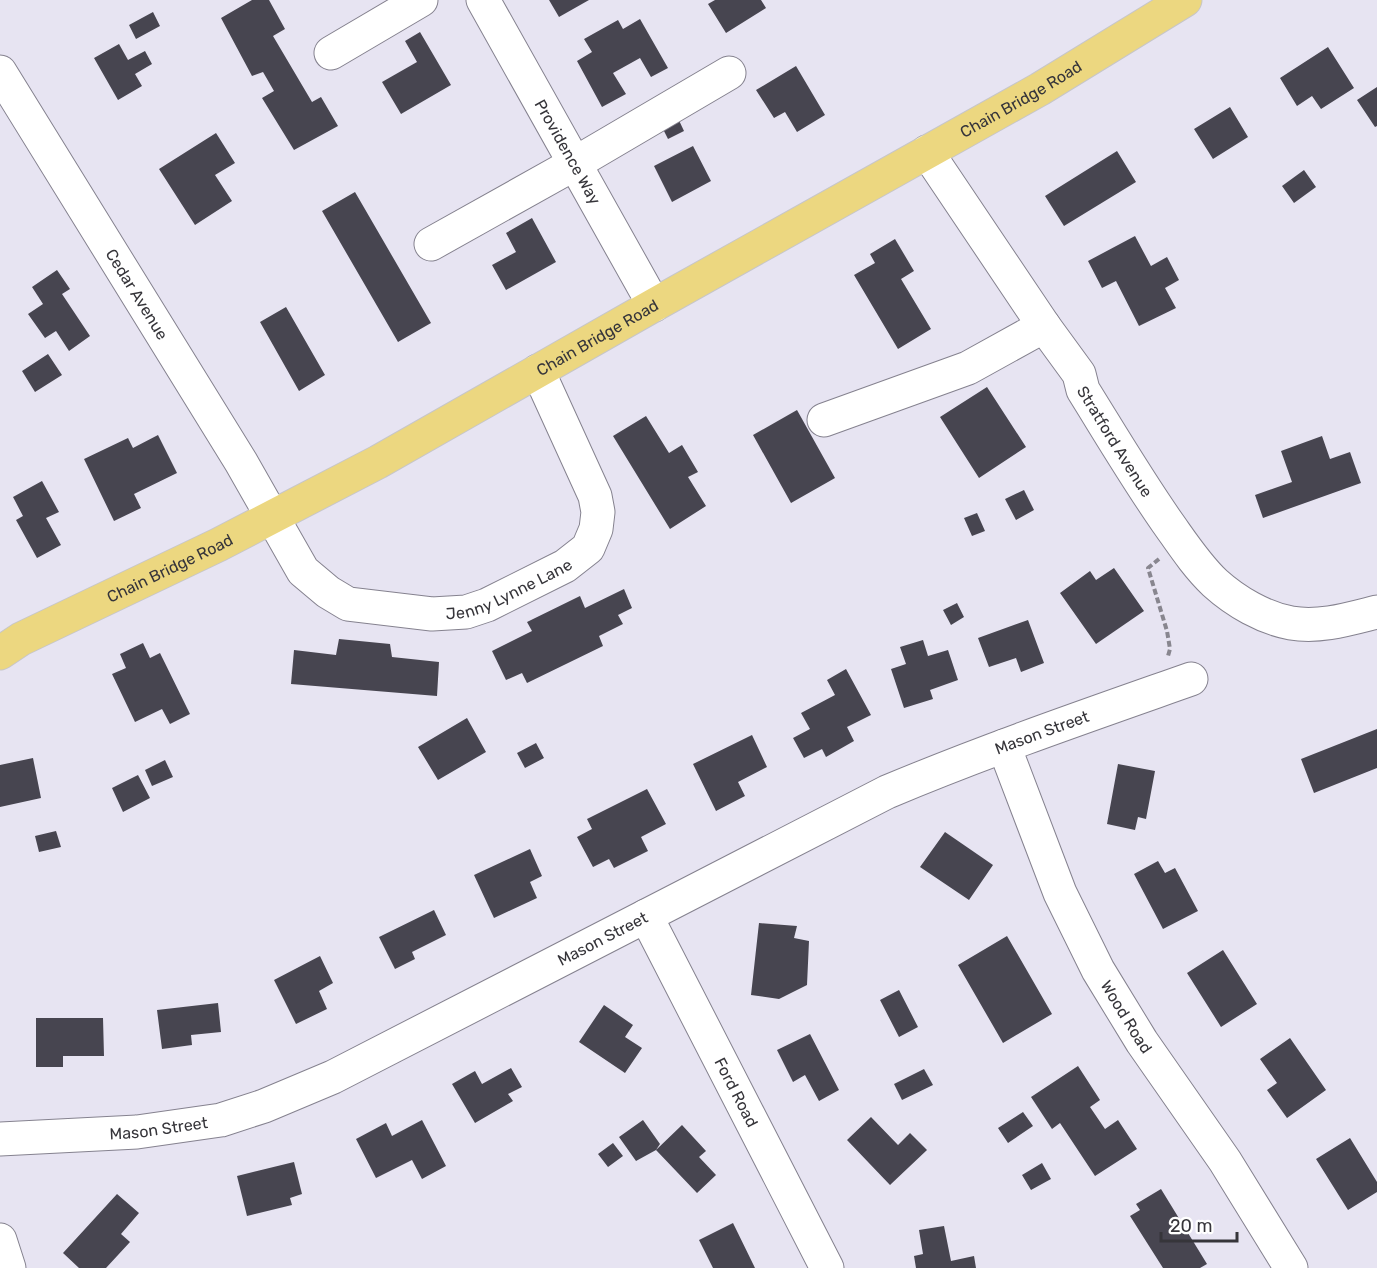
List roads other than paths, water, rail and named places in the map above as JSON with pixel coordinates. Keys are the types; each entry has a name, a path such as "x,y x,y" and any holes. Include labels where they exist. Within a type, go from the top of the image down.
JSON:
{"main road":[{"name":"Chain Bridge Road","path":"0,653 21,639 272,517 378,462 1040,89 1185,0"}],"street":[{"path":"331,53 421,0"},
{"name":"Providence Way","path":"483,0 654,305"},
{"name":"Cedar Avenue","path":"0,72 241,462 272,517"},
{"path":"431,244 729,73"},
{"name":"Stratford Avenue","path":"927,152 1079,374 1083,390 1146,491 1193,560 1216,584 1247,606 1265,615 1291,622 1307,624 1338,622 1377,612"},
{"path":"824,420 968,368 1044,326"},
{"name":"Jenny Lynne Lane","path":"272,517 303,571 328,592 348,604 432,614 466,612 487,605 565,566 588,548 596,529 598,512 595,495 538,371"},
{"name":"Mason Street","path":"0,1139 138,1132 221,1120 264,1106 333,1077 887,792 1052,727 1179,669"},
{"name":"Wood Road","path":"1004,746 1060,893 1098,970 1142,1042 1225,1161 1291,1268"},
{"name":"Ford Road","path":"646,916 827,1268"},
{"path":"0,1240 9,1268"}]}
